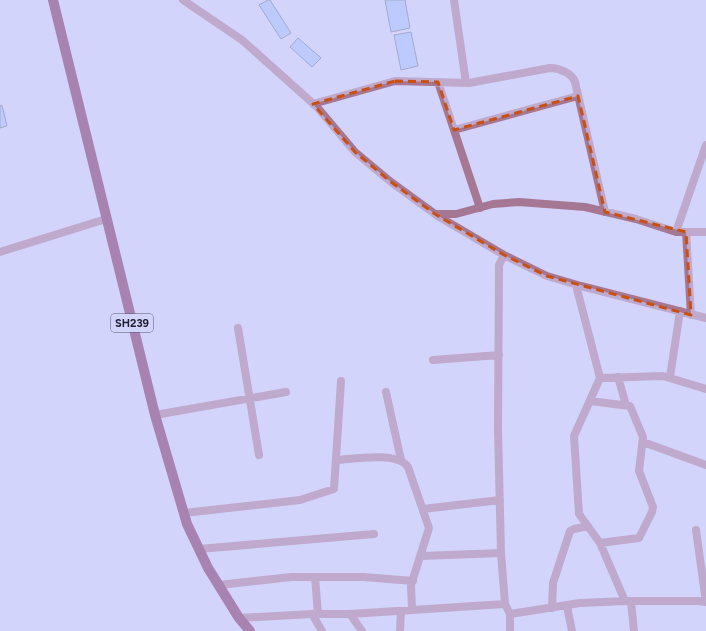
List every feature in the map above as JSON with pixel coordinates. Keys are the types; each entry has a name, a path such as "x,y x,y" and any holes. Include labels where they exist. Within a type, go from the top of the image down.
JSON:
{"main road":[{"name":"SH239","path":"53,0 155,415 187,524 208,568 218,585 239,618 250,631"}],"street":[{"path":"183,0 242,40 313,104 355,152 435,214 504,255 547,276 576,285 706,318"},
{"path":"454,0 466,83"},
{"path":"313,104 395,81 466,83 554,68 573,78 605,212"},
{"path":"438,82 480,208"},
{"path":"454,130 578,96"},
{"path":"676,232 706,145"},
{"path":"435,214 456,214 493,204 519,202 585,207 636,219 676,232 706,232"},
{"path":"0,252 106,219"},
{"path":"686,232 691,315"},
{"path":"504,255 499,265 500,500 501,552 505,604 510,614 510,631"},
{"path":"576,285 600,378 574,436 579,514 600,543 628,602 634,631"},
{"path":"670,377 680,311"},
{"path":"238,328 259,455"},
{"path":"433,360 499,355"},
{"path":"618,377 626,405"},
{"path":"600,378 670,377 706,389"},
{"path":"184,513 300,500 334,488 341,381"},
{"path":"155,415 286,392"},
{"path":"386,392 401,460 408,467 429,528 411,585 412,610"},
{"path":"590,401 626,405 630,406 633,410 643,437 639,471 653,507 639,538 600,543"},
{"path":"643,442 706,465"},
{"path":"337,460 373,457 401,460"},
{"path":"423,509 500,500"},
{"path":"552,608 553,583 570,531 588,526"},
{"path":"510,614 580,604 628,602 706,602 696,530"},
{"path":"199,549 374,534"},
{"path":"421,556 501,552"},
{"path":"218,585 287,578 315,577 364,577 413,581"},
{"path":"315,577 315,614 322,631"},
{"path":"239,618 315,614 350,614 505,604"},
{"path":"567,606 572,631"},
{"path":"400,631 401,611"},
{"path":"350,614 362,631"}],"highlighted area":[{"path":"395,81 438,82 454,130 578,96 605,212 686,232 691,315 547,276 504,255 435,214 391,182 355,152 313,104"}],"building":[{"path":"270,0 291,33 281,39 259,5"},
{"path":"385,0 405,0 410,28 391,32"},
{"path":"411,32 418,66 401,70 394,35"},
{"path":"298,38 321,58 312,67 290,47"},
{"path":"2,105 7,126 0,128 0,106"}]}
